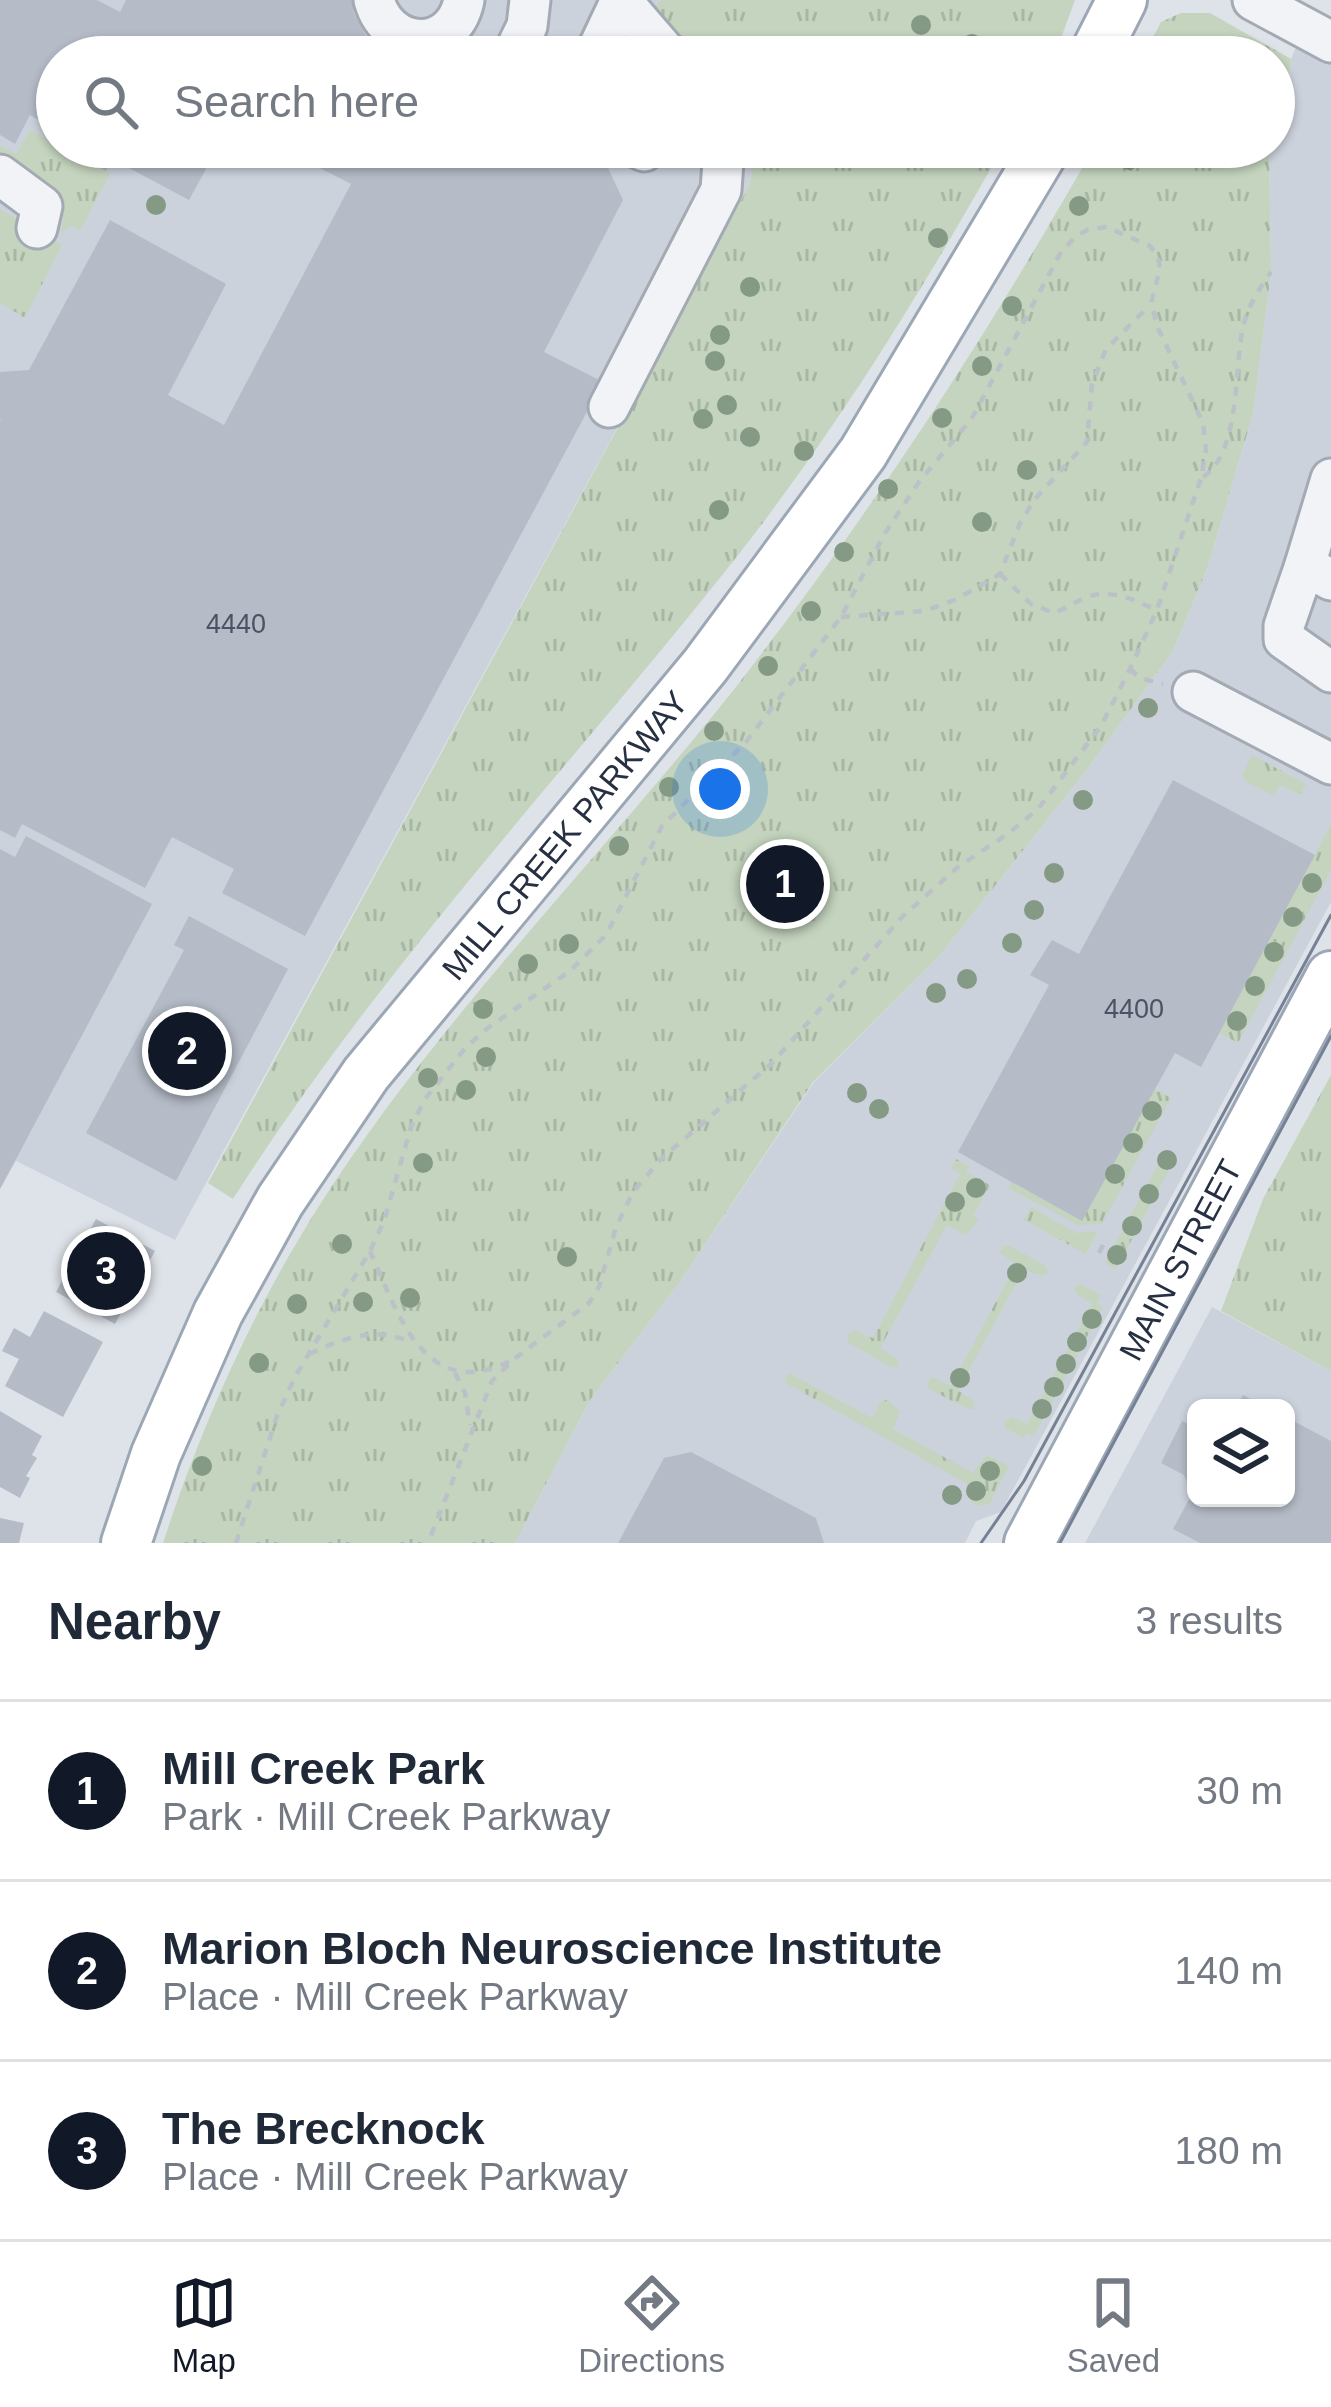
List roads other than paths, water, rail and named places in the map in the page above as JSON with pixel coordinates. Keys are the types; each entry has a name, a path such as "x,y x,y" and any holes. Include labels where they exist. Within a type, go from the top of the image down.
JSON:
{"main road":[{"path":"1104,36 1122,0"},
{"name":"MILL CREEK PARKWAY","path":"126,1543 156,1454 218,1313 280,1201 366,1074 705,666 863,454 1033,168"},
{"name":"MAIN STREET","path":"1028,1543 1331,976"}],"street":[{"path":"374,0 388,28 406,36"},
{"path":"432,36 444,33 455,22 464,0"},
{"path":"522,36 530,0"},
{"path":"604,36 621,0 652,36"},
{"path":"1253,0 1331,42"},
{"path":"609,406 721,190 723,168"},
{"path":"0,176 42,206 37,228"},
{"path":"1331,479 1318,573 1284,626 1284,640 1331,672"},
{"path":"1192,692 1331,764"}],"tram line":[{"path":"981,1543 1024,1481 1331,915"},
{"path":"1060,1543 1331,1036"}],"place":[{"name":"Mill Creek Park","path":"785,884"},
{"name":"Marion Bloch Neuroscience Institute","path":"187,1051"},
{"name":"The Brecknock","path":"106,1271"}]}
